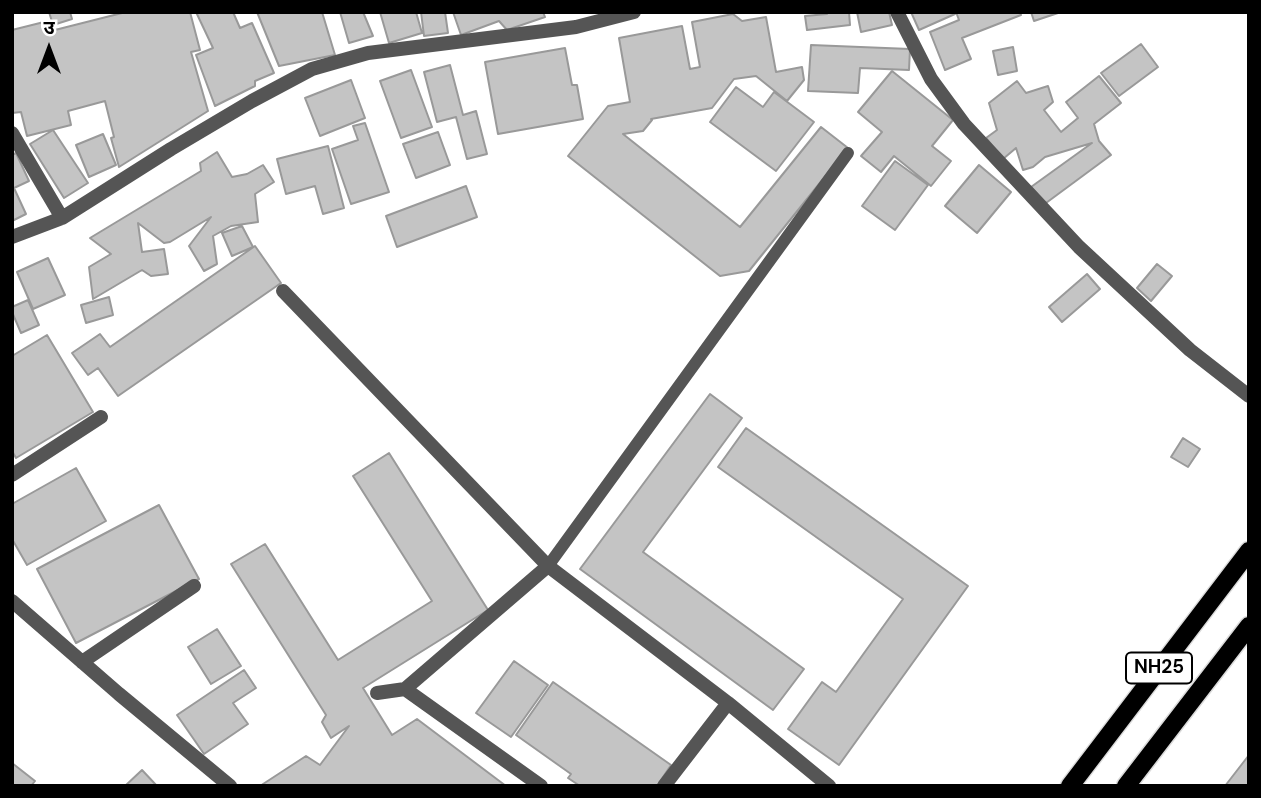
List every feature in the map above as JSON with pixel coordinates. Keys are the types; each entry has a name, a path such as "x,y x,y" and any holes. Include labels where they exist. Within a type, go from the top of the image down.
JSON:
{"main road":[{"name":"NH25","path":"1070,786 1249,551"},
{"name":"NH25","path":"1126,786 1249,626"}],"street":[{"path":"570,12 576,27"},
{"path":"12,237 62,218 171,149 312,69 368,53 576,27 634,12"},
{"path":"897,12 932,79 964,124 1079,247 1190,350 1249,396"},
{"path":"12,133 62,218"},
{"path":"282,291 548,566 728,704 829,786"},
{"path":"12,475 101,417"},
{"path":"377,693 405,689 548,566"},
{"path":"82,662 194,586"},
{"path":"12,601 230,786"},
{"path":"405,689 541,786"},
{"path":"664,786 728,704"}],"lane":[{"path":"548,566 848,153"}],"building":[{"path":"49,12 70,12 72,19 53,25"},
{"path":"126,12 190,12 200,50 191,52 208,111 119,167 105,101 68,111 71,125 27,136 21,112 12,113 12,30 44,22 47,32"},
{"path":"196,12 233,12 240,28 252,23 274,73 255,81 255,86 215,106 196,55 213,48"},
{"path":"257,12 322,12 335,55 279,66"},
{"path":"340,12 363,12 373,36 349,43"},
{"path":"380,12 416,12 422,33 389,43"},
{"path":"421,12 445,12 448,33 424,36"},
{"path":"453,12 543,12 545,17 507,30 499,21 461,35"},
{"path":"849,12 850,25 807,30 805,16"},
{"path":"857,12 889,12 892,25 861,32"},
{"path":"911,12 954,12 955,14 919,30"},
{"path":"956,12 1020,12 1021,15 962,38 971,59 945,70 930,32 959,20"},
{"path":"1031,12 1061,12 1034,21"},
{"path":"733,14 742,21 766,17 776,72 802,67 804,80 787,101 756,76 734,79 712,108 651,119 643,131 623,134 740,227 821,127 848,148 749,271 720,276 568,156 608,106 630,102 619,38 682,26 690,69 700,67 692,22"},
{"path":"1141,44 1158,67 1119,96 1101,73"},
{"path":"811,45 910,49 909,70 860,68 858,93 808,91"},
{"path":"1013,47 1017,71 998,75 993,51"},
{"path":"565,48 572,85 577,85 583,119 498,134 485,62"},
{"path":"450,65 463,115 476,111 487,154 467,159 456,117 437,122 424,72"},
{"path":"411,70 432,127 401,138 380,81"},
{"path":"892,71 953,120 932,146 951,161 931,186 894,156 881,172 861,156 882,132 858,112"},
{"path":"1099,76 1121,103 1094,124 1099,141 1111,155 1046,203 1031,187 1092,143 1045,157 1033,167 1023,170 1016,148 1003,159 986,138 997,130 989,103 1017,81 1026,93 1048,86 1053,102 1044,110 1061,132 1078,118 1066,102"},
{"path":"351,80 365,118 320,136 305,98"},
{"path":"736,87 763,107 774,92 814,122 776,171 710,122"},
{"path":"365,123 389,192 351,204 332,149 358,140 353,126"},
{"path":"53,130 88,183 64,198 30,144"},
{"path":"438,132 450,165 416,178 403,144"},
{"path":"103,134 116,165 89,177 76,145"},
{"path":"328,146 344,208 323,214 315,186 286,194 277,159"},
{"path":"217,152 232,177 247,174 263,165 274,182 255,194 258,222 231,226 213,236 217,264 204,271 189,246 211,217 164,243 138,223 142,252 164,249 168,274 151,276 142,270 93,299 89,267 111,254 90,238 201,171 200,163"},
{"path":"16,153 29,181 14,188 26,214 12,221 12,155"},
{"path":"895,161 928,185 895,230 862,206"},
{"path":"979,165 1011,192 977,233 945,206"},
{"path":"466,186 477,217 397,247 386,216"},
{"path":"242,226 253,247 232,256 222,233"},
{"path":"255,246 281,283 118,396 98,368 88,375 72,353 100,334 110,347"},
{"path":"48,258 65,295 33,309 17,272"},
{"path":"1157,264 1172,276 1151,301 1137,288"},
{"path":"1087,274 1100,289 1062,322 1049,307"},
{"path":"109,297 113,315 86,323 81,305"},
{"path":"28,300 39,325 21,333 12,307"},
{"path":"47,335 93,412 16,458 12,451 12,356"},
{"path":"710,394 742,418 643,552 804,669 773,710 580,569"},
{"path":"746,428 968,586 839,765 788,729 822,682 836,692 903,599 718,467"},
{"path":"1183,438 1200,449 1188,467 1171,457"},
{"path":"389,453 488,610 363,688 392,735 417,719 506,786 260,786 306,756 320,765 349,726 331,738 322,722 326,715 231,564 265,544 338,660 432,601 353,476"},
{"path":"76,468 106,521 27,565 12,539 12,504"},
{"path":"159,505 199,579 76,643 37,569"},
{"path":"217,629 241,666 211,684 188,647"},
{"path":"514,661 548,685 511,737 476,713"},
{"path":"244,670 256,688 233,703 248,724 204,754 177,715"},
{"path":"553,682 671,765 657,786 580,786 568,778 571,774 516,735"},
{"path":"1249,755 1249,786 1225,786"},
{"path":"12,763 35,781 31,786 12,786"},
{"path":"142,770 157,786 125,786"}]}
